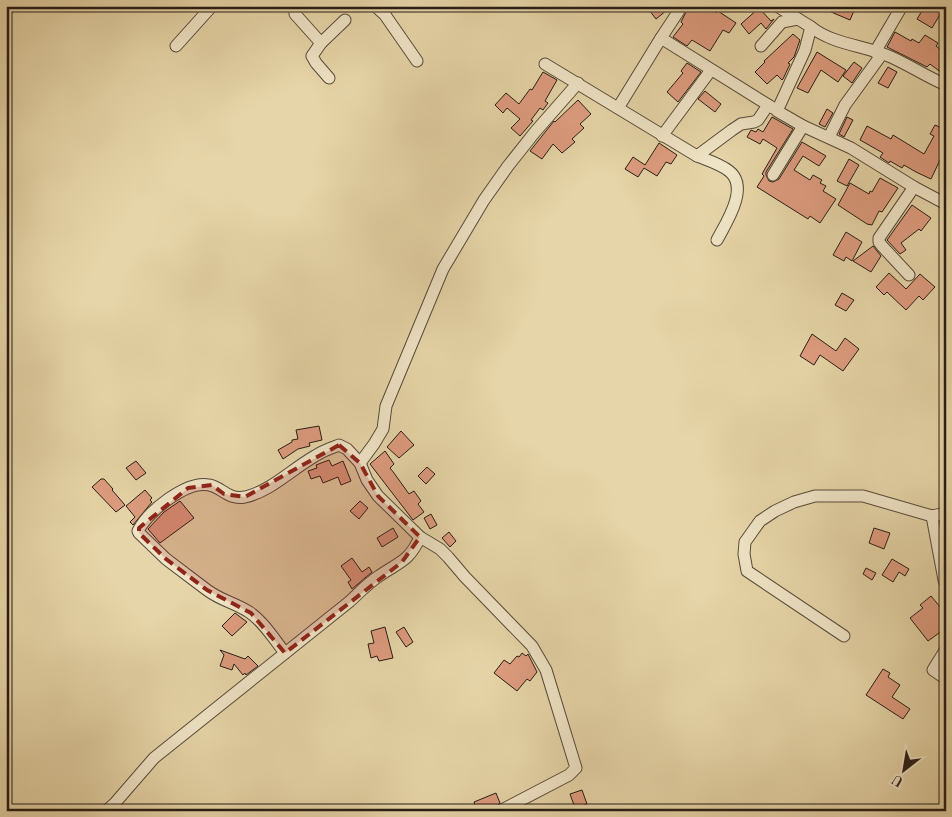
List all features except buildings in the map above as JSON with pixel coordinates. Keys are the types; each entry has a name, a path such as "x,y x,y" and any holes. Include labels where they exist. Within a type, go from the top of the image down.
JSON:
{"street":[{"path":"176,46 212,6"},
{"path":"298,6 295,9 295,14 321,43"},
{"path":"375,6 385,16 417,61"},
{"path":"618,108 682,6"},
{"path":"777,6 826,38 890,56 929,78 946,85"},
{"path":"829,137 845,105 879,53 902,6"},
{"path":"761,46 782,22 798,19"},
{"path":"330,78 312,56 321,43 345,20"},
{"path":"697,156 741,124 758,120 772,108 805,50 811,27"},
{"path":"661,38 772,108 803,126 851,148 914,187 946,204"},
{"path":"545,64 662,136 697,156 731,172 736,180 736,200 717,240"},
{"path":"662,136 711,70"},
{"path":"360,463 383,429 386,406 443,269 484,200 508,166 578,83"},
{"path":"772,175 803,126"},
{"path":"909,275 882,246 879,238 914,187"},
{"path":"285,653 251,613 207,590 166,559 139,533 139,528 155,511 188,488 200,484 212,485 224,494 237,497 245,496 267,488 316,455 339,445 347,449 360,463 367,480 378,496 420,536 440,549 532,646 546,670 576,768 569,775 500,811"},
{"path":"844,636 749,574 744,554 745,542 760,521 794,502 815,496 863,496 932,516 946,514"},
{"path":"932,516 946,584"},
{"path":"114,808 154,758 378,576 402,562 413,550 420,536"},
{"path":"946,649 933,670 946,680"}],"highlighted area":[{"path":"339,445 360,463 378,496 420,537 402,562 285,653 251,613 207,590 166,559 139,533 139,528 188,488 212,485 224,494 245,497"}]}
